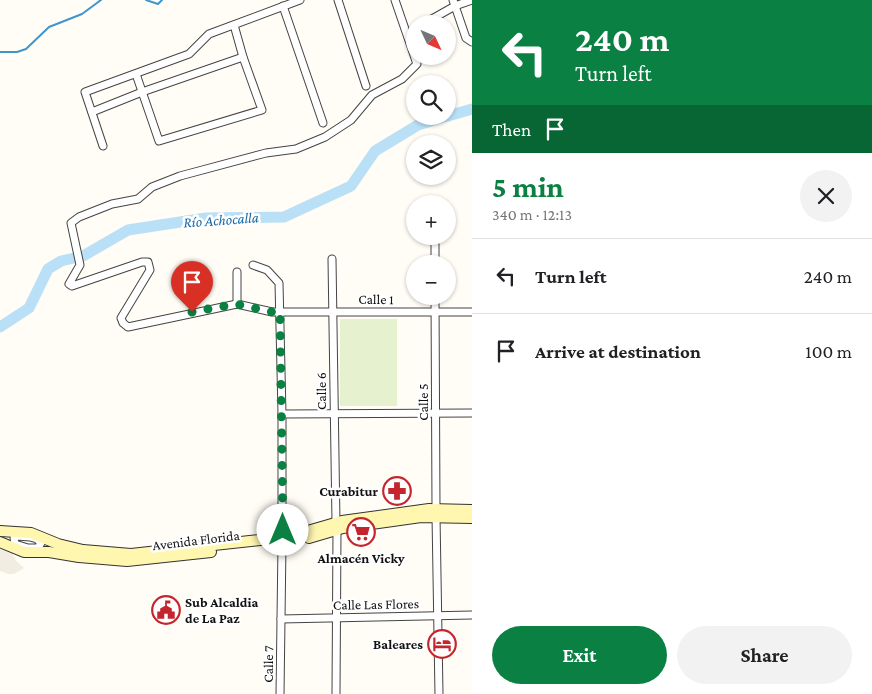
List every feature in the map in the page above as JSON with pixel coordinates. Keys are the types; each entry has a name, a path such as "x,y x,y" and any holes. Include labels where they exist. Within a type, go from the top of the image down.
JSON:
{"main road":[{"name":"Avenida Florida","path":"0,542 24,552 39,550 101,559 142,560 282,541 336,526 421,517 436,512 472,510"},
{"name":"Avenida Florida","path":"436,512 472,518"},
{"name":"Avenida Florida","path":"0,531 31,533 71,548 131,554 282,541"},
{"path":"11,546 10,539 14,532"},
{"path":"39,550 44,545 43,538"}],"street":[{"path":"103,146 85,92 189,54 209,34 300,0"},
{"path":"338,0 366,86"},
{"path":"395,0 406,33"},
{"path":"436,15 454,3 472,0"},
{"path":"454,3 466,38 472,42"},
{"path":"282,6 322,123"},
{"path":"136,74 159,141 262,110 242,57 234,25"},
{"path":"92,112 142,92 242,57"},
{"path":"237,272 236,304 128,327 122,322 123,314 150,270 150,264 142,262 71,286 69,281 80,265 71,223 78,217 112,204 138,199 152,187 180,176 266,153 296,149 326,138 351,120 372,95 402,79 416,65"},
{"name":"Calle 6","path":"332,259 336,526 336,694"},
{"name":"Calle 7","path":"253,265 267,270 278,283 280,312 282,414 280,694"},
{"name":"Calle 1","path":"236,304 272,312 472,312"},
{"name":"Calle 5","path":"435,305 439,694"},
{"path":"282,414 472,413"},
{"name":"Calle Las Flores","path":"282,619 472,615"}],"green space":[{"path":"340,319 397,319 397,406 340,406"}],"shaded area":[{"path":"0,547 12,553 16,561 24,568 14,574 0,571"}],"waterway":[{"path":"0,52 17,52 26,49 49,27 82,14 101,0"},
{"path":"146,0 158,4 162,0"},
{"name":"Río Achocalla","path":"456,114 472,109"},
{"name":"Río Achocalla","path":"0,327 29,308 48,269 61,261 83,256 128,230 206,218 284,217 351,186 375,151 418,125"}],"place":[{"name":"Curabitur","path":"397,491"},
{"name":"Almacén Vicky","path":"361,532"},
{"name":"Sub Alcaldia de La Paz","path":"166,610"},
{"name":"Baleares","path":"442,644"}],"route":[{"path":"192,312 236,304 280,312 283,530"}]}
